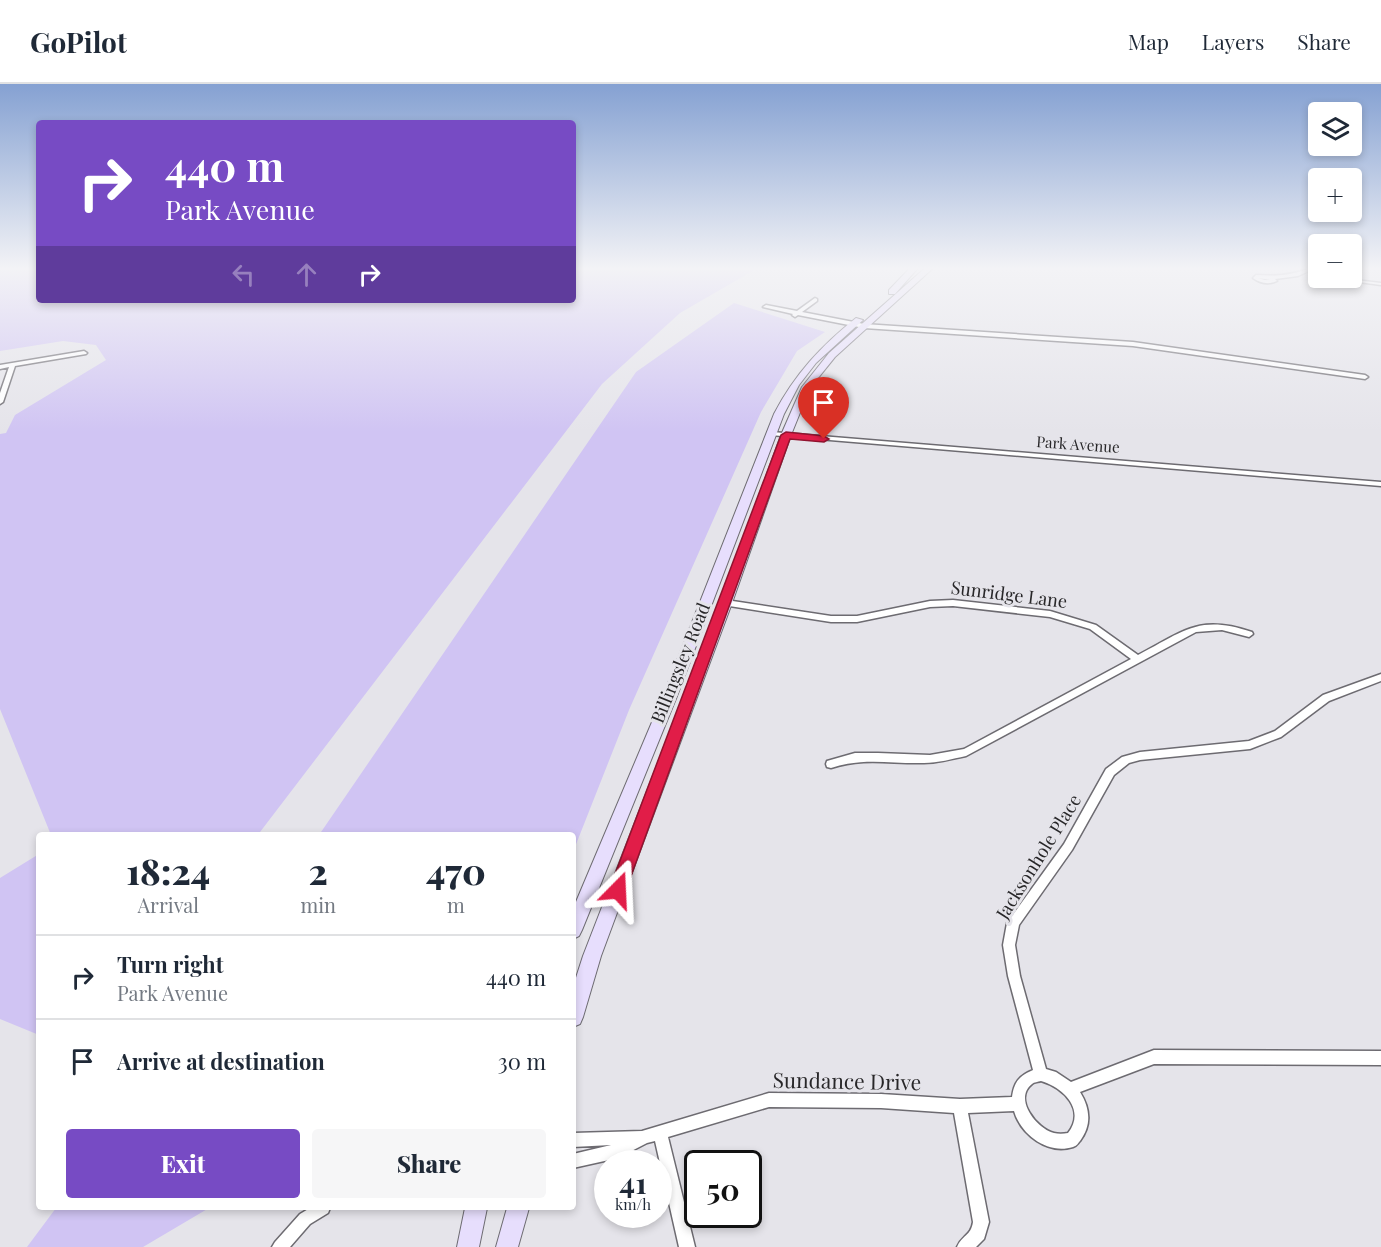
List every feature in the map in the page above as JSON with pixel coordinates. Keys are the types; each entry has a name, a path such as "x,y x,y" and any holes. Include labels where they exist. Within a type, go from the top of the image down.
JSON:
{"main road":[{"name":"Billingsley Road","path":"576,923 779,435 819,369 859,325"},
{"name":"Billingsley Road","path":"576,1008 597,945 726,603 779,435"},
{"path":"468,1247 476,1210"},
{"path":"507,1247 517,1210"}],"street":[{"path":"848,323 1133,344 1365,377"},
{"path":"0,367 84,354"},
{"path":"0,402 13,365"},
{"name":"Park Avenue","path":"779,435 1381,484"},
{"name":"Sunridge Lane","path":"726,603 833,619 857,619 930,604 953,603 1050,614 1092,627 1136,658"},
{"path":"831,764 848,757 870,754 925,759 966,752 1136,658 1194,629 1210,625 1225,626 1249,634"},
{"name":"Jacksonhole Place","path":"1041,1074 1019,1000 1009,945 1010,934 1022,909 1068,847 1112,769 1126,760 1147,754 1224,749 1256,743 1278,734 1326,698 1381,677"},
{"path":"1070,1089 1154,1057 1381,1058"},
{"path":"1041,1074 1051,1076 1070,1089 1078,1100 1083,1124 1079,1133 1072,1140 1051,1142 1030,1127 1018,1104 1018,1094 1026,1079 1041,1074"},
{"name":"Sundance Drive","path":"576,1160 618,1151 644,1137 769,1100 881,1101 960,1106 1018,1104"},
{"path":"960,1106 981,1222 979,1234 965,1247"},
{"path":"660,1132 687,1247"},
{"name":"Sundance Drive","path":"576,1140 644,1137"},
{"path":"280,1247 305,1219 319,1210"}],"shaded area":[{"path":"0,323 669,323 602,384 260,832 50,832 0,709 0,434 6,433 15,415 106,360 96,345 63,341 0,351"},
{"path":"705,323 798,323 825,332 797,351 761,412 629,710 576,844 576,832 321,832 636,372"},
{"path":"36,856 36,1034 0,1019 0,878"},
{"path":"55,1210 206,1210 143,1247 27,1247"}],"route":[{"path":"618,890 726,603 786,435 824,439"}]}
